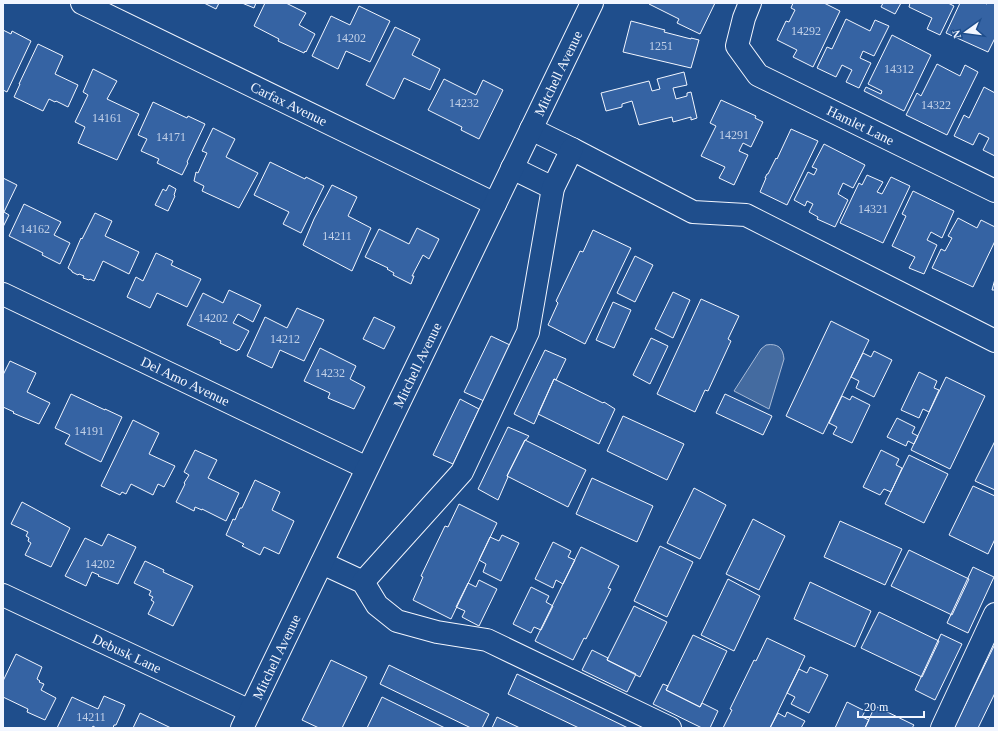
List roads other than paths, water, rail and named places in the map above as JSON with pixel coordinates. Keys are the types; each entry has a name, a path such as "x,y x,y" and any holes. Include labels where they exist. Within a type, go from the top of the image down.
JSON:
{"street":[{"name":"Carfax Avenue","path":"82,3 495,204"},
{"name":"Mitchell Avenue","path":"246,720 592,3"},
{"name":"Hamlet Lane","path":"750,3 744,18 737,46 758,75 995,191"},
{"path":"531,129 693,212 746,215 995,341"},
{"path":"363,582 462,472 528,332 553,188 572,149"},
{"path":"512,168 553,188"},
{"name":"Del Amo Avenue","path":"3,294 367,468"},
{"path":"322,563 363,582 377,605 397,621 437,632 487,640 670,728"},
{"name":"Debusk Lane","path":"3,595 246,720"},
{"path":"942,728 995,614"}],"water":[{"path":"766,345 774,345 779,347 784,359 769,409 734,391 761,349"}]}
